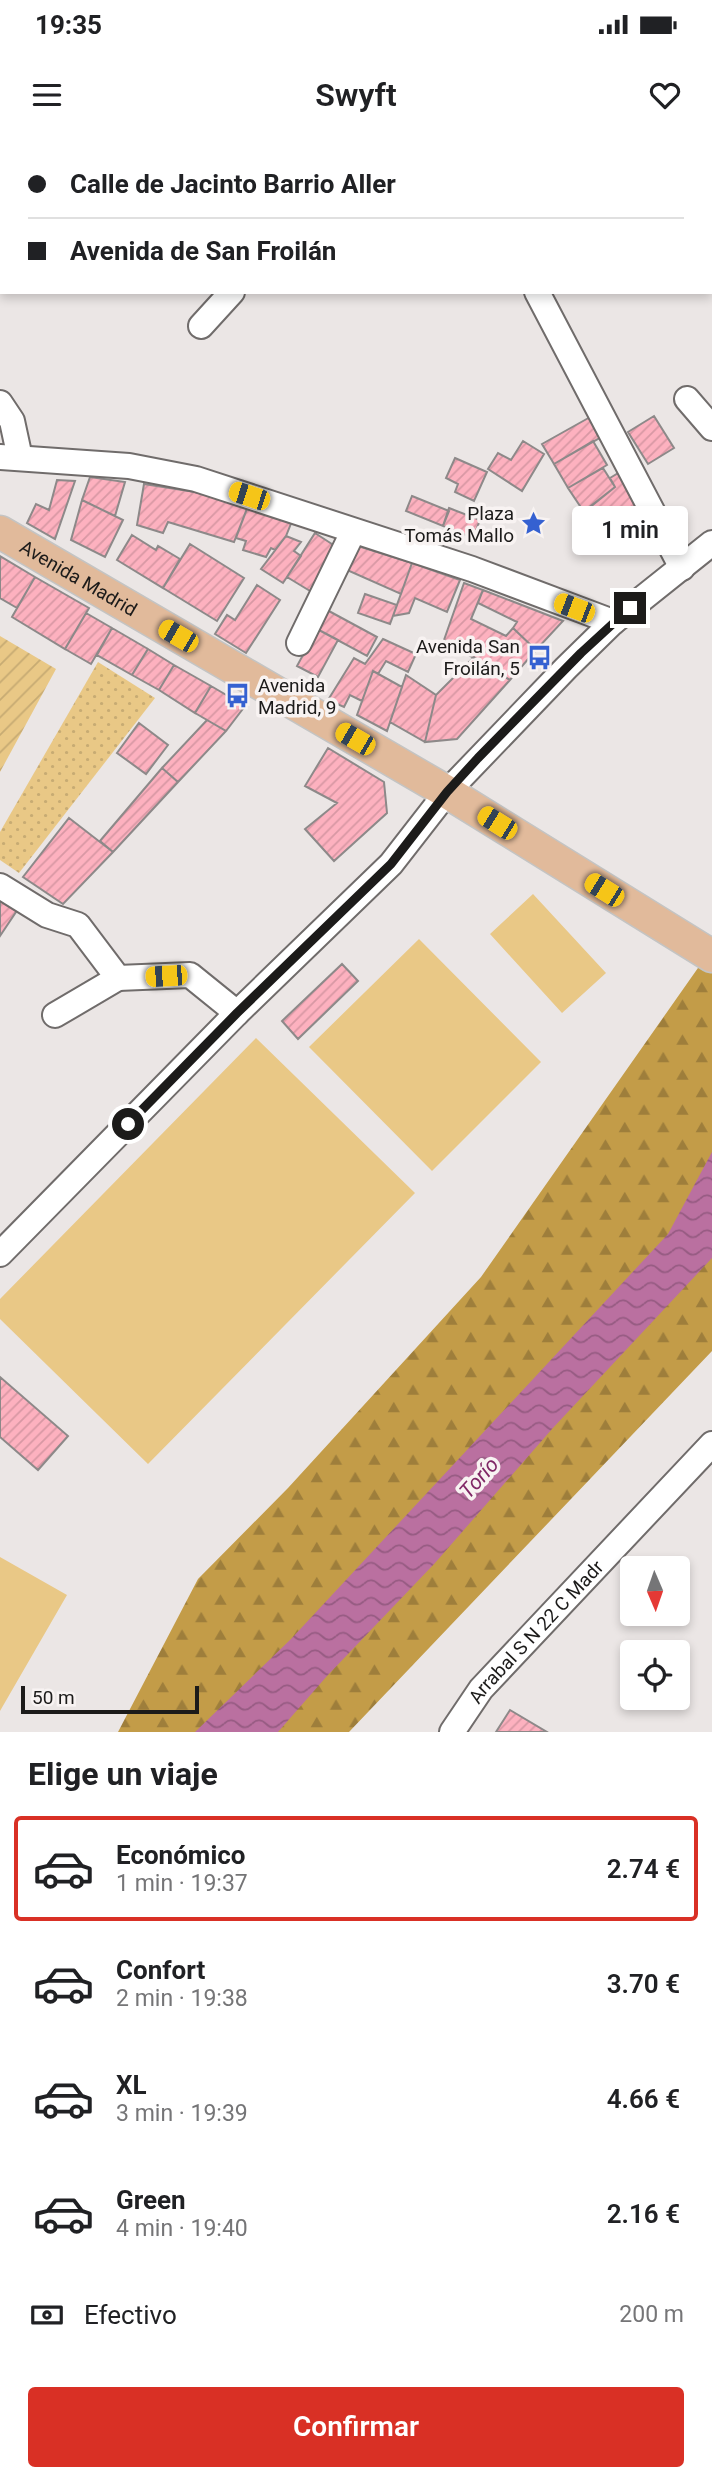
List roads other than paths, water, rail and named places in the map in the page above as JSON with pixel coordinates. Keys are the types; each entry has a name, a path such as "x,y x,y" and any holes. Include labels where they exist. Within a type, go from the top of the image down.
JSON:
{"main road":[{"name":"Avenida Madrid","path":"0,532 447,792 712,956"}],"street":[{"path":"201,326 230,294"},
{"path":"538,294 682,568"},
{"path":"687,399 712,428"},
{"path":"0,403 12,421 10,458 129,466 197,479 472,569 612,622"},
{"path":"299,643 353,532"},
{"path":"0,1254 237,1013 391,864 447,792 612,622 712,543"},
{"path":"0,886 47,915 78,925 118,978"},
{"path":"55,1014 118,978 190,975 237,1013"},
{"name":"Arrabal S N 22 C Madr","path":"452,1732 481,1689 712,1444"}],"water":[{"name":"Torío","path":"712,1152 712,1258 552,1429 435,1563 327,1676 278,1732 195,1732 291,1639 668,1234"}],"place":[{"name":"Plaza Tomás Mallo","path":"534,524"},
{"name":"Avenida San Froilán, 5","path":"540,657"},
{"name":"Avenida Madrid, 9","path":"238,696"}]}
